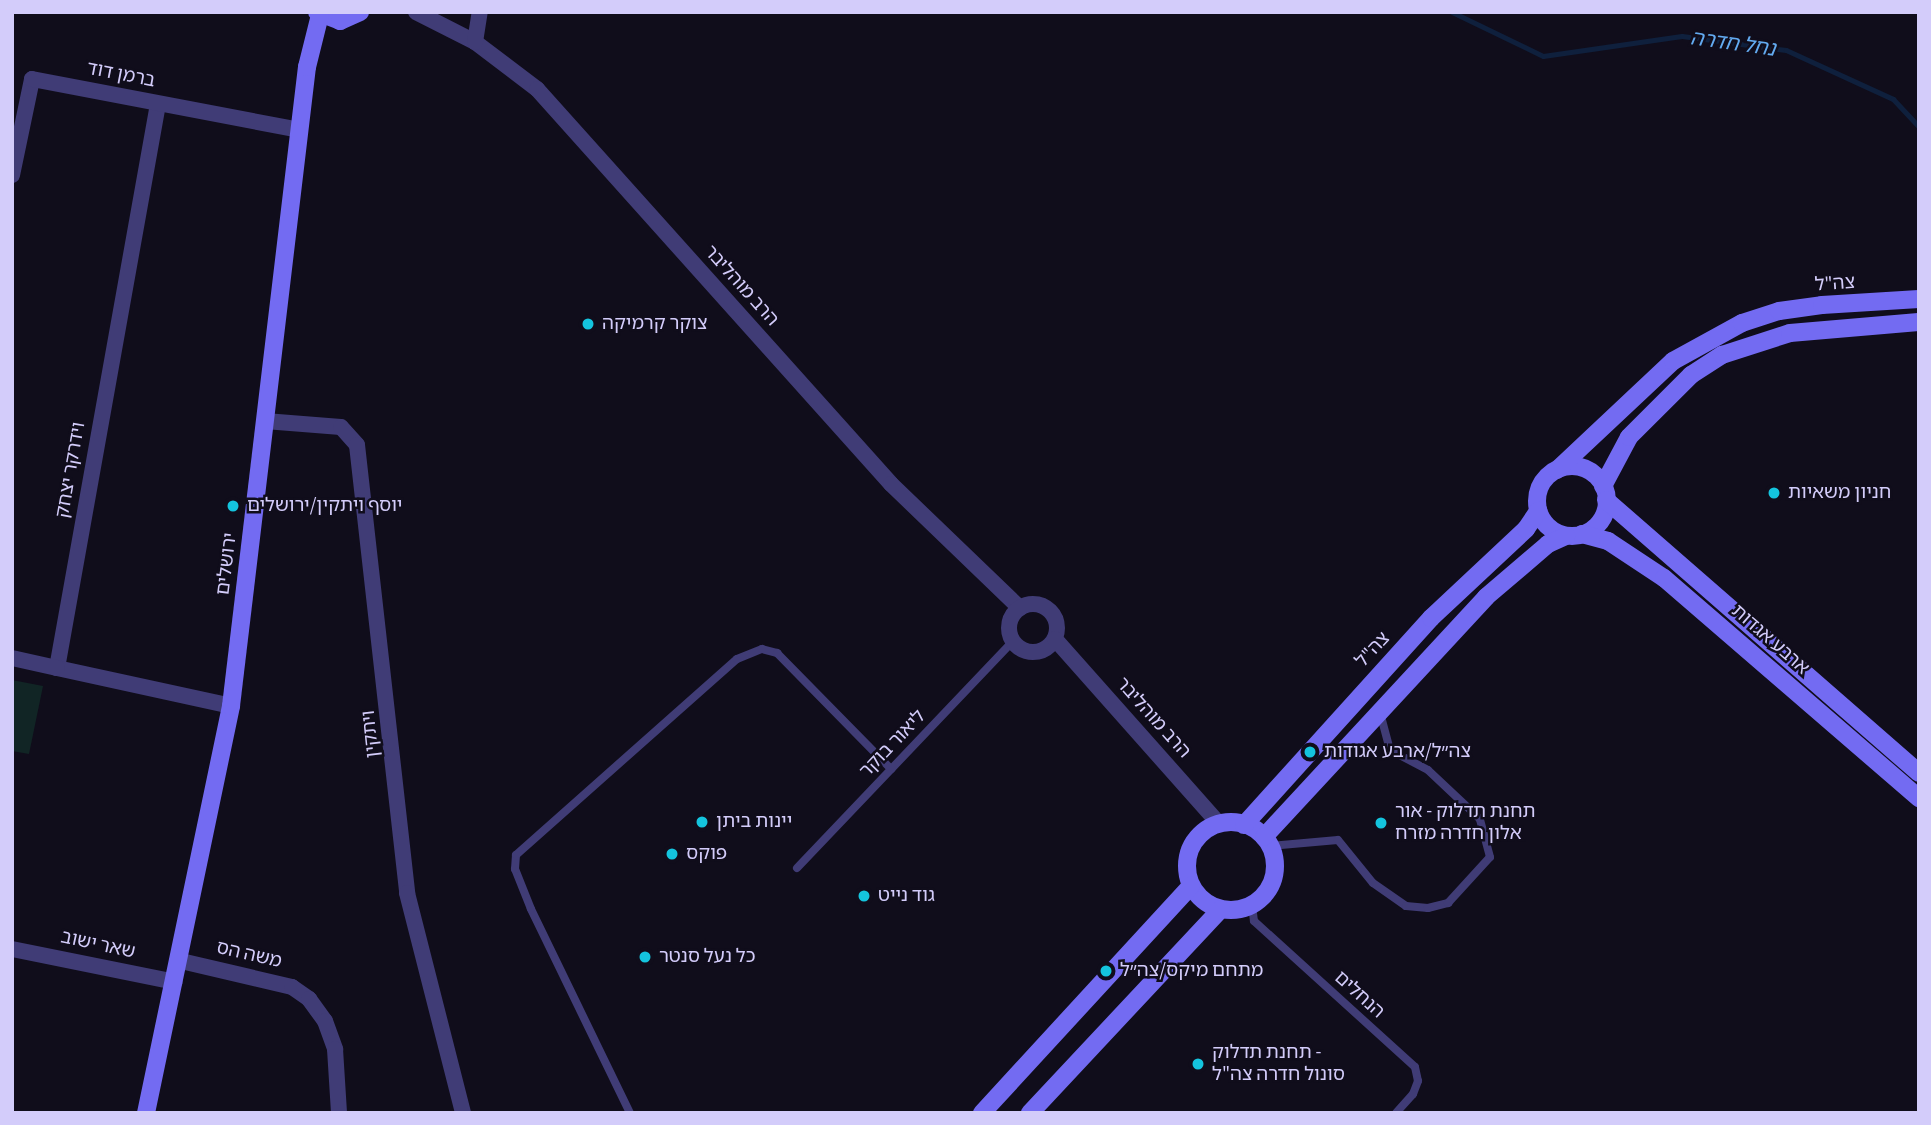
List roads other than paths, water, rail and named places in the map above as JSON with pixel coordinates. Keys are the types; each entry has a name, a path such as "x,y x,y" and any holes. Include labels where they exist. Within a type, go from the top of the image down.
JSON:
{"main road":[{"path":"319,14 340,20 360,12"},
{"name":"ירושלים","path":"146,1113 181,961 231,706 307,67 319,14"},
{"name":"צה\"ל","path":"1557,470 1673,361 1742,323 1822,305 1919,299"},
{"path":"1267,841 1380,711 1504,579 1548,544 1574,535 1603,517 1605,493 1629,437 1691,375 1722,355 1790,333 1919,323"},
{"path":"1574,535 1547,526 1538,511 1542,484 1557,470 1578,467 1605,493"},
{"name":"ארבע אגדות","path":"1605,493 1919,773"},
{"name":"צה\"ל","path":"1244,825 1431,618 1526,529 1538,511"},
{"name":"ארבע אגדות","path":"1574,535 1608,541 1664,578 1919,798"},
{"path":"1219,824 1244,825 1267,841 1273,879 1252,905 1221,909 1204,901 1191,887 1187,874 1190,849 1207,829 1219,824"},
{"path":"982,1113 1191,887"},
{"path":"1030,1113 1221,909"}],"street":[{"name":"הרב מוהליבר","path":"416,12 475,42 537,89 891,484 1020,608"},
{"path":"475,42 480,12"},
{"name":"ברמן דוד","path":"12,175 32,79 299,130"},
{"name":"וידרקר יצחק","path":"57,668 158,104"},
{"name":"ויתקין","path":"265,421 341,427 357,445 407,893 463,1113"},
{"path":"1035,604 1049,610 1057,624 1055,639 1034,652 1013,641 1010,620 1020,608 1035,604"},
{"name":"הרב מוהליבר","path":"1055,639 1219,824"},
{"path":"12,658 231,706"},
{"name":"שאר ישוב","path":"12,949 175,982"},
{"name":"משה הס","path":"181,961 292,987 309,999 325,1021 335,1049 339,1113"}],"lane":[{"name":"ליאור בוקר","path":"797,868 1013,641"},
{"path":"631,1113 531,909 515,869 516,855 737,659 762,649 777,653 891,769"},
{"path":"1267,841 1338,840 1373,883 1406,906 1429,908 1448,903 1490,857 1479,819 1428,770 1390,750 1380,711"},
{"name":"הנחלים","path":"1252,905 1254,921 1416,1067 1418,1080 1413,1094 1396,1113"}],"waterway":[{"name":"נחל חדרה","path":"1452,12 1543,56 1682,36 1786,50 1893,99 1919,127"}],"place":[{"name":"צוקר קרמיקה","path":"588,324"},
{"name":"חניון משאיות","path":"1774,493"},
{"name":"יוסף ויתקין/ירושלים","path":"233,506"},
{"name":"צה״ל/ארבע אגודות","path":"1310,752"},
{"name":"יינות ביתן","path":"702,822"},
{"name":"תחנת תדלוק - אור אלון חדרה מזרח","path":"1381,823"},
{"name":"פוקס","path":"672,854"},
{"name":"גוד נייט","path":"864,896"},
{"name":"כל נעל סנטר","path":"645,957"},
{"name":"מתחם מיקס/צה״ל","path":"1106,971"},
{"name":"תחנת תדלוק - סונול חדרה צה\"ל","path":"1198,1064"}]}
